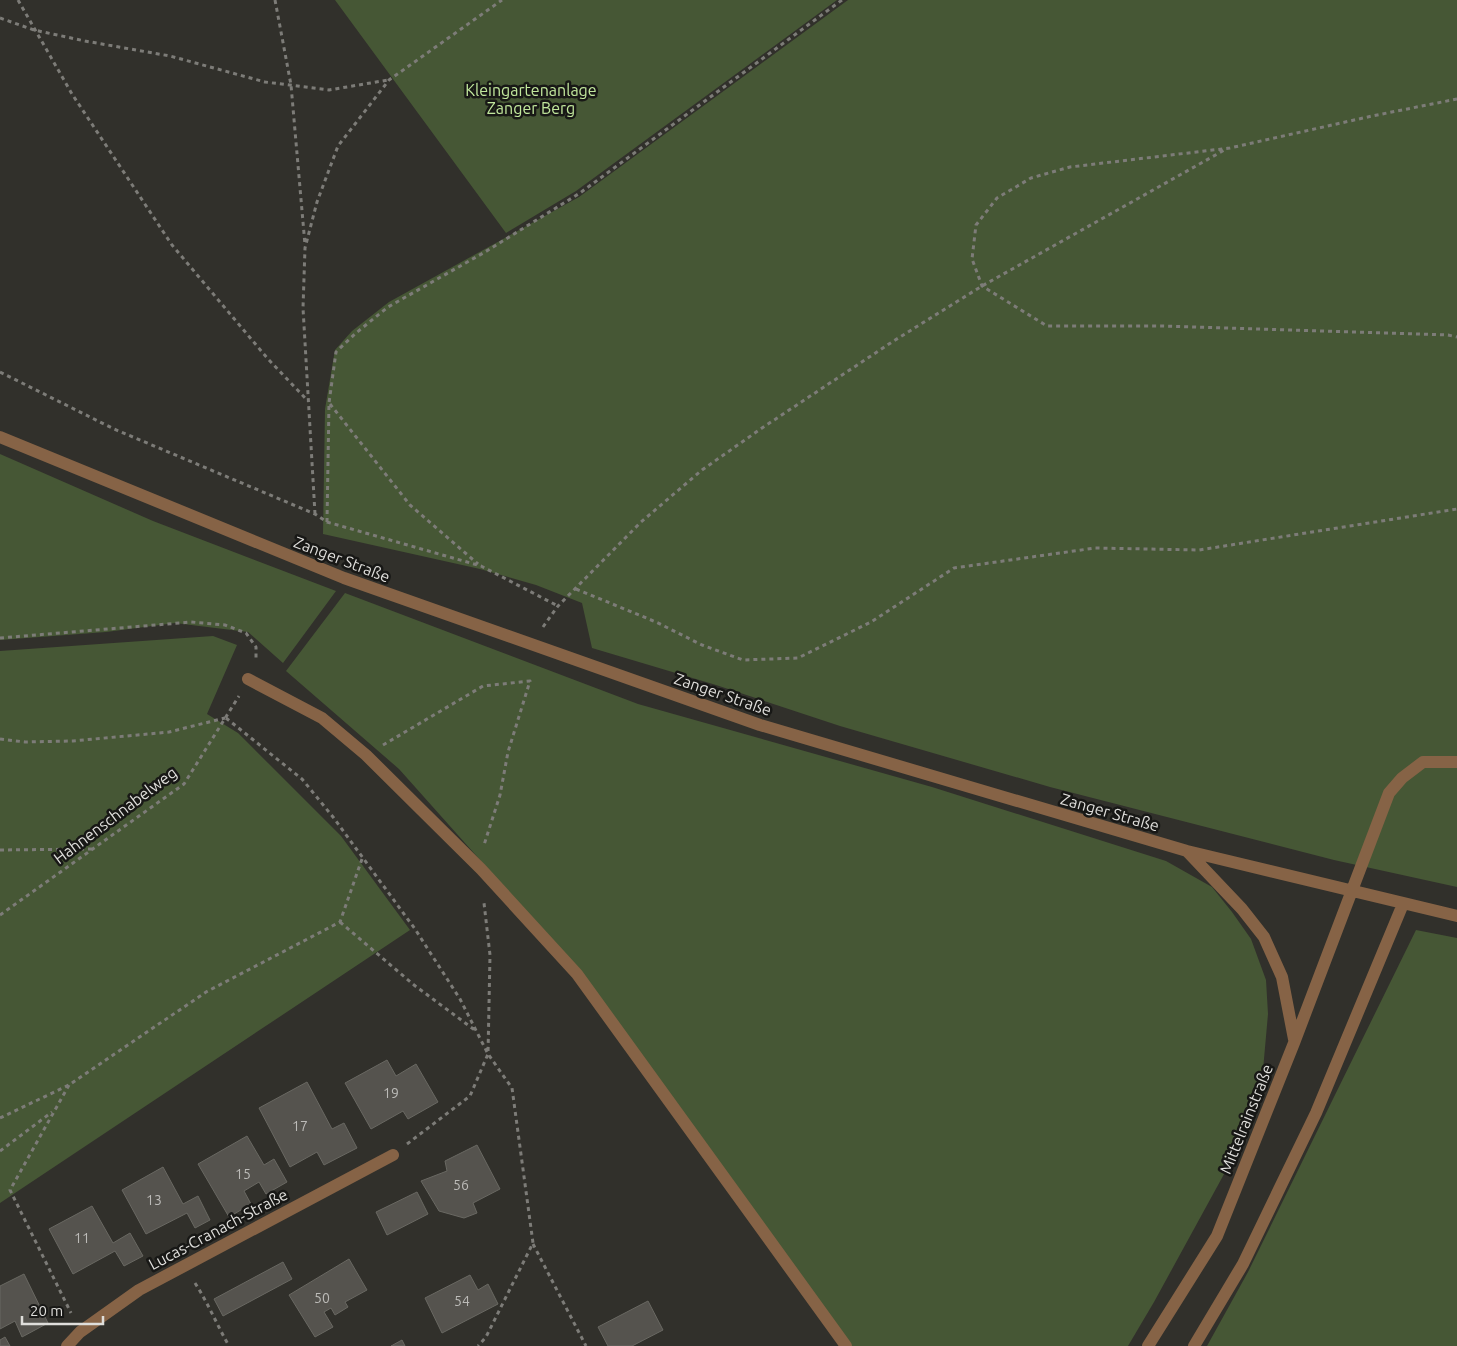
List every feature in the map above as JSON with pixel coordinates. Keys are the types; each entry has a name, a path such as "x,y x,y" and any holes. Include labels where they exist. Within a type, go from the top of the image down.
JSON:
{"street":[{"name":"Zanger Straße","path":"0,438 344,578 760,725 1187,851 1350,892 1457,916"},
{"path":"248,679 322,718 366,755 481,870 576,974 846,1346"},
{"name":"Mittelrainstraße","path":"1148,1346 1217,1236 1294,1043 1389,793 1402,778 1423,762 1457,762"},
{"path":"1187,851 1242,909 1264,936 1282,977 1294,1043"},
{"path":"1194,1346 1242,1264 1316,1113 1403,904"},
{"name":"Lucas-Cranach-Straße","path":"68,1346 80,1332 139,1290 393,1155"}],"path":[{"path":"18,0 72,94 172,245 268,359 308,402"},
{"path":"275,0 291,85 305,248 303,308 315,514"},
{"path":"305,248 317,202 338,146 389,80 502,0"},
{"path":"327,522 329,403 336,352 388,307 485,252 580,193 842,0"},
{"path":"0,18 34,30 170,56 265,82 329,90 389,80"},
{"path":"1457,99 1230,148 1070,167 1031,178 997,198 976,225 972,259 982,286 1046,326 1162,326 1448,335 1457,337"},
{"path":"542,630 558,606 609,552 702,470 876,353 982,286 1230,148"},
{"path":"0,372 114,430 315,514 327,522 481,566 558,606"},
{"path":"329,403 410,505 481,566"},
{"path":"576,589 656,622 702,645 743,660 798,658 871,622 954,568 1095,548 1199,550 1457,509"},
{"path":"0,638 191,622 225,625 246,633 256,647 256,660 248,679"},
{"path":"366,755 483,686 530,681"},
{"path":"0,738 25,742 74,741 170,732 226,718 302,780 333,817 415,929 460,999 488,1054 512,1088 533,1243 586,1346"},
{"name":"Hahnenschnabelweg","path":"0,914 184,784 226,718"},
{"path":"0,850 93,849"},
{"path":"0,1118 69,1085 206,992 340,922 362,859"},
{"path":"340,922 414,984 477,1032"},
{"path":"393,1155 470,1096 488,1054"},
{"path":"69,1085 10,1190 80,1332"},
{"path":"0,1151 55,1110"},
{"path":"478,1346 486,1336 533,1243"},
{"path":"184,1266 208,1304 213,1318 229,1346"}],"green space":[{"name":"Kleingartenanlage Zanger Berg","path":"335,0 837,0 576,191 506,233"},
{"path":"848,0 1457,0 1457,887 1334,860 1050,787 840,726 716,685 592,648 582,603 536,585 480,569 323,534 325,409 335,350 352,331 389,302 579,197"},
{"path":"0,454 153,521 336,591 283,663 248,632 175,623 106,632 0,640"},
{"path":"345,593 638,704 932,787 1166,861 1212,887 1251,939 1266,980 1268,1014 1263,1070 1229,1165 1128,1346 847,1346 579,971 399,769 286,671"},
{"path":"213,636 237,645 207,714 238,733 341,836 410,930 0,1203 0,651"},
{"path":"1416,930 1457,938 1457,1346 1207,1346 1248,1272"}],"building":[{"path":"387,1060 396,1076 416,1064 438,1102 408,1119 403,1111 371,1129 345,1083"},
{"path":"307,1082 332,1129 344,1123 357,1148 324,1165 317,1152 290,1167 259,1108"},
{"path":"247,1136 264,1165 274,1159 287,1182 266,1194 259,1182 244,1191 251,1204 229,1217 198,1164"},
{"path":"477,1145 500,1189 473,1203 477,1213 464,1218 439,1211 421,1181 447,1171 445,1161"},
{"path":"163,1167 183,1204 198,1196 210,1220 195,1228 187,1213 146,1234 122,1190"},
{"path":"417,1192 428,1214 387,1235 376,1212"},
{"path":"92,1206 113,1243 130,1233 143,1256 124,1266 115,1251 73,1274 49,1229"},
{"path":"349,1259 367,1290 345,1302 348,1307 335,1315 331,1308 324,1312 333,1327 315,1337 289,1295"},
{"path":"283,1262 292,1279 223,1316 214,1299"},
{"path":"24,1274 48,1323 22,1337 15,1321 0,1329 0,1286"},
{"path":"470,1275 478,1290 488,1284 498,1304 442,1333 425,1298"},
{"path":"648,1301 663,1330 632,1346 608,1346 598,1327"},
{"path":"5,1337 10,1346 0,1346 0,1340"},
{"path":"402,1340 405,1346 391,1346"}]}
